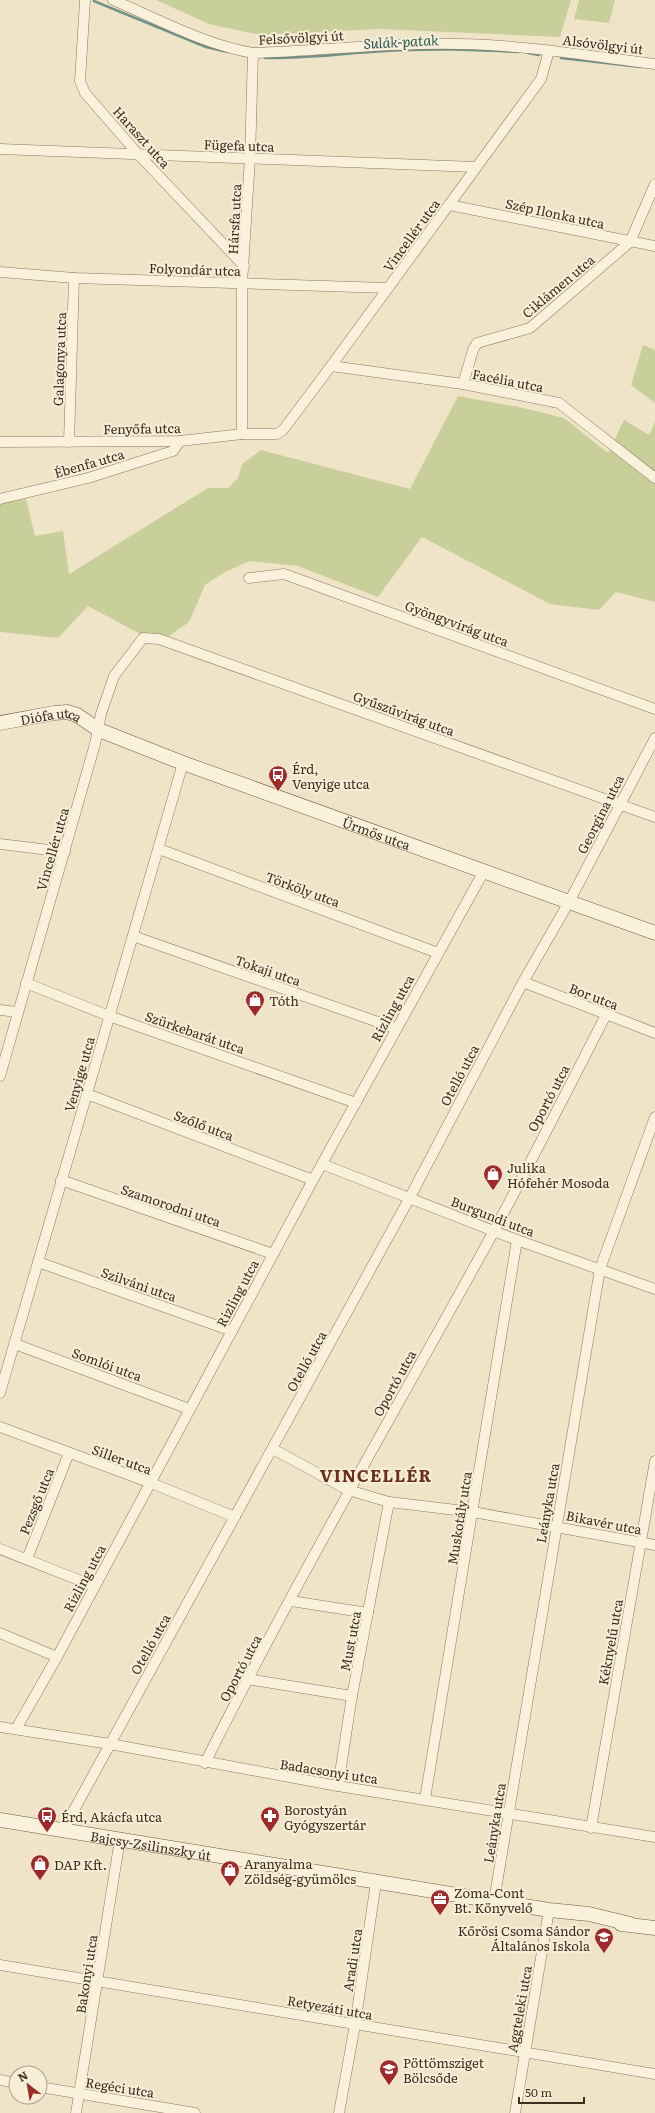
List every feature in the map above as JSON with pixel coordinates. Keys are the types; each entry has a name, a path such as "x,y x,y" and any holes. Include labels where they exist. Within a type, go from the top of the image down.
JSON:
{"street":[{"name":"Haraszt utca","path":"85,0 80,82 85,93 138,154 244,266"},
{"name":"Felsővölgyi út","path":"114,0 198,39 230,49 253,53 396,45 444,44 549,51"},
{"name":"Alsóvölgyi út","path":"549,51 655,64"},
{"name":"Vincellér utca","path":"283,430 541,79 549,51"},
{"name":"Hársfa utca","path":"242,434 242,284 250,158 253,53"},
{"name":"Fügefa utca","path":"0,149 476,168"},
{"name":"Ciklámen utca","path":"463,384 474,346 477,343 530,328 630,242 655,184"},
{"name":"Szép Ilonka utca","path":"449,205 655,246"},
{"name":"Folyondár utca","path":"0,271 74,278 388,288"},
{"name":"Galagonya utca","path":"69,442 74,278"},
{"name":"Facélia utca","path":"331,366 463,384 559,403 655,478"},
{"name":"Fenyőfa utca","path":"0,442 180,441 242,434 277,434 283,430"},
{"name":"Ébenfa utca","path":"0,499 95,476 173,451 180,441"},
{"name":"Gyöngyvirág utca","path":"249,578 284,574 655,709"},
{"name":"Vincellér utca","path":"0,1076 17,1012 64,852 98,730 101,714 114,676 144,638"},
{"name":"Gyűszűvirág utca","path":"144,638 159,639 655,817"},
{"name":"Diófa utca","path":"0,723 67,712 77,715 98,730"},
{"name":"Ürmös utca","path":"98,730 183,763 655,933"},
{"name":"Georgina utca","path":"569,902 619,804 655,738"},
{"name":"Venyige utca","path":"0,1393 109,1016 160,849 183,763"},
{"path":"0,844 64,852"},
{"name":"Törköly utca","path":"160,849 438,953"},
{"name":"Rizling utca","path":"16,1729 57,1657 395,1028 484,871"},
{"name":"Otelló utca","path":"63,1830 409,1199 523,982 569,902"},
{"name":"Tokaji utca","path":"133,936 395,1028"},
{"name":"Bor utca","path":"523,982 655,1033"},
{"name":"Szürkebarát utca","path":"26,984 109,1016 356,1103"},
{"path":"0,1010 17,1012"},
{"name":"Oportó utca","path":"205,1763 247,1679 291,1600 348,1490 494,1230 606,1015"},
{"name":"Szőlő utca","path":"87,1094 313,1180"},
{"name":"Leányka utca","path":"494,1901 600,1269 655,1117"},
{"name":"Burgundi utca","path":"322,1164 517,1240 655,1289"},
{"name":"Szamorodni utca","path":"61,1180 273,1254"},
{"name":"Muskotály utca","path":"425,1799 517,1240"},
{"name":"Szilváni utca","path":"38,1262 232,1330"},
{"name":"Somlói utca","path":"15,1344 189,1409"},
{"name":"Siller utca","path":"0,1427 150,1483 235,1517"},
{"name":"Bikavér utca","path":"273,1449 348,1490 389,1502 473,1512 655,1544"},
{"name":"Pezsgő utca","path":"27,1559 69,1453"},
{"name":"Kéknyelű utca","path":"591,1828 655,1461"},
{"name":"Must utca","path":"338,1786 352,1696 389,1502"},
{"path":"0,1549 94,1586"},
{"path":"291,1600 368,1613"},
{"path":"0,1633 57,1657"},
{"path":"247,1679 352,1696"},
{"name":"Badacsonyi utca","path":"0,1727 110,1744 205,1763 338,1786 425,1799 591,1828 655,1837"},
{"name":"Bajcsy-Zsilinszky út","path":"0,1820 555,1911 588,1920 655,1928"},
{"name":"Bakonyi utca","path":"76,2113 99,1981 120,1839"},
{"name":"Aradi utca","path":"339,2113 355,2025 376,1882"},
{"name":"Aggteleki utca","path":"515,2113 524,2052 555,1911"},
{"name":"Retyezáti utca","path":"0,1964 355,2025 655,2074"},
{"name":"Regéci utca","path":"48,2088 195,2113"}],"green space":[{"path":"156,0 571,0 560,37 380,29 260,35 209,24"},
{"path":"579,0 615,0 609,23 574,19"},
{"path":"643,345 655,350 655,403 631,385"},
{"path":"458,396 519,407 564,418 608,453 624,420 649,435 655,422 655,602 616,592 599,610 550,604 422,537 378,597 298,566 250,561 225,572 205,585 189,622 169,636 142,635 88,606 58,638 0,632 0,503 26,499 35,536 63,531 69,574 208,488 228,488 238,478 242,464 261,450 410,489"}],"waterway":[{"name":"Sulák-patak","path":"94,1 206,47 228,52"},
{"name":"Sulák-patak","path":"265,58 296,58 419,50 518,52"},
{"name":"Sulák-patak","path":"528,53 539,55"},
{"name":"Sulák-patak","path":"561,58 641,67"}],"place":[{"name":"Érd, Venyige utca","path":"278,792"},
{"name":"Tóth","path":"255,1017"},
{"name":"Julika Hófehér Mosoda","path":"493,1191"},
{"name":"Érd, Akácfa utca","path":"47,1833"},
{"name":"Borostyán Gyógyszertár","path":"270,1833"},
{"name":"DAP Kft.","path":"40,1881"},
{"name":"Aranyalma Zöldség-gyümölcs","path":"230,1887"},
{"name":"Zoma-Cont Bt. Könyvelő","path":"440,1916"},
{"name":"Kőrösi Csoma Sándor Általános Iskola","path":"604,1954"},
{"name":"Pöttömsziget Bölcsőde","path":"389,2086"}],"district":[{"name":"VINCELLÉR","path":"376,1474"}]}
